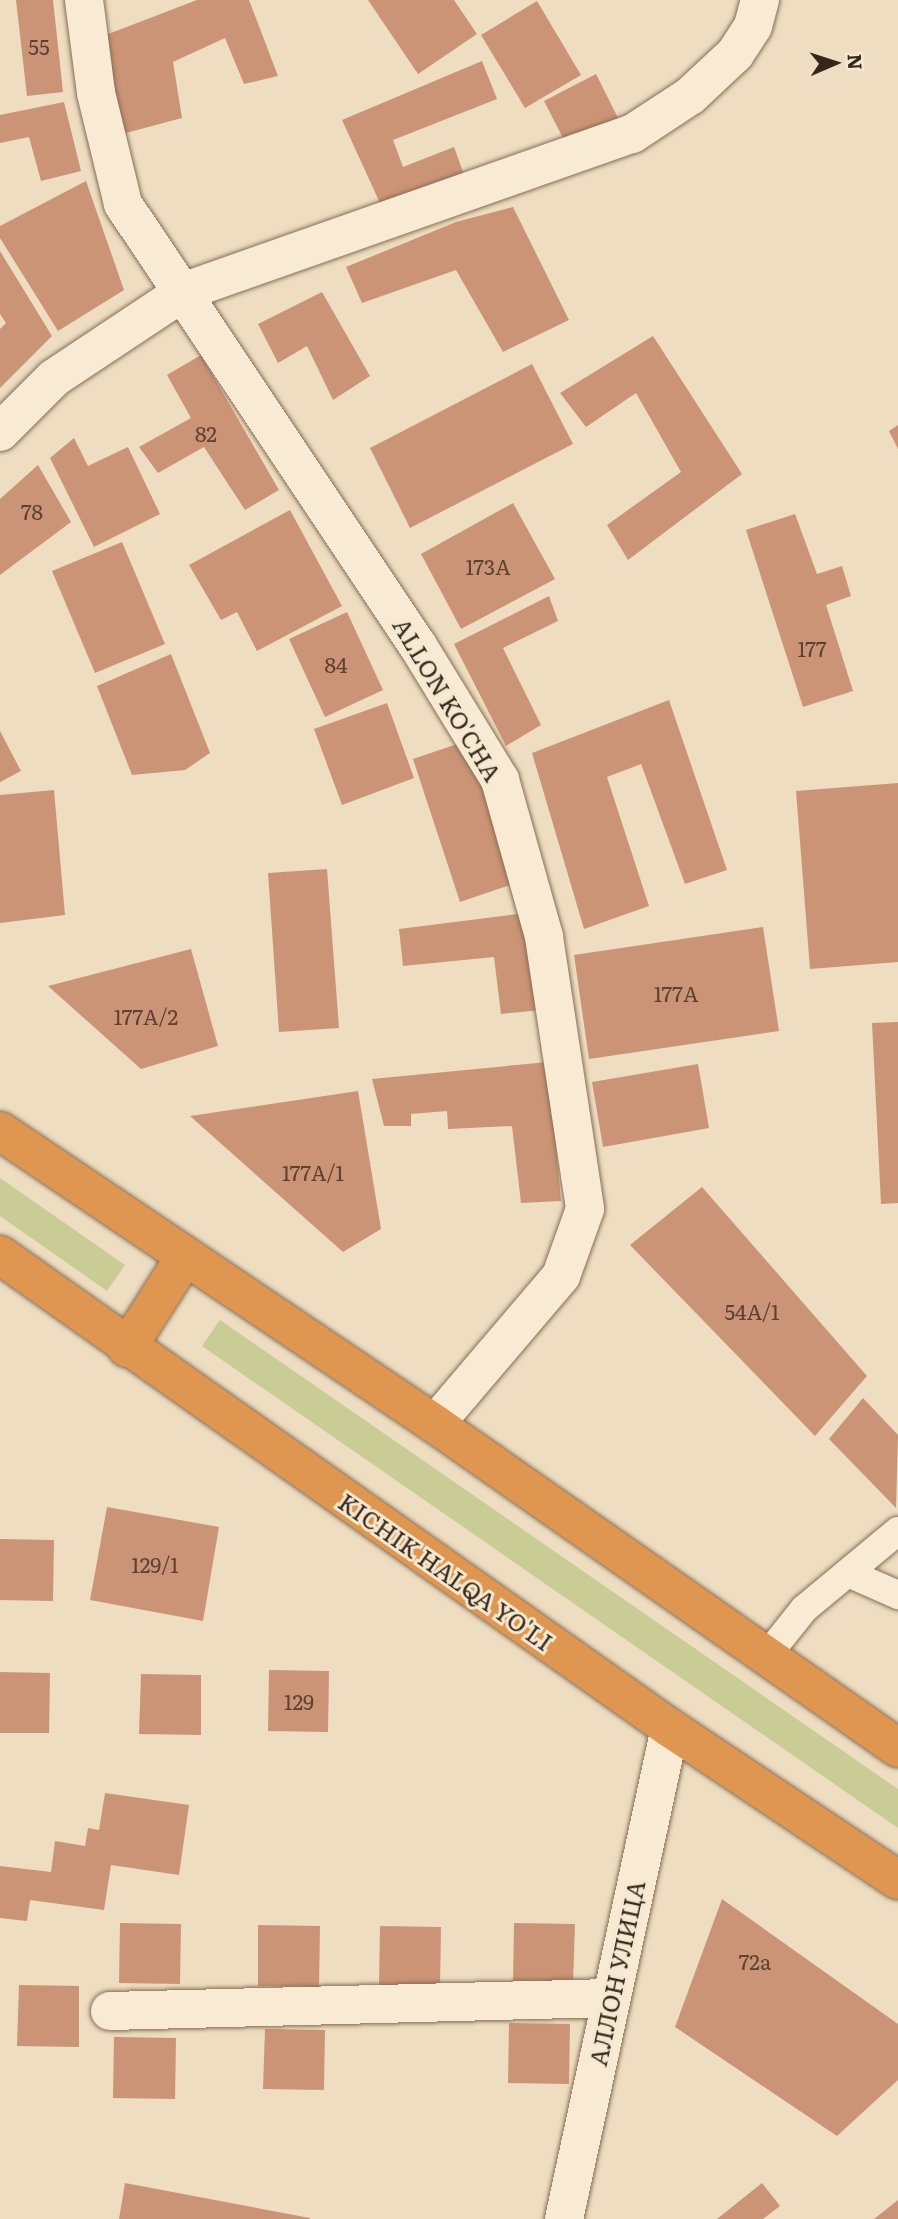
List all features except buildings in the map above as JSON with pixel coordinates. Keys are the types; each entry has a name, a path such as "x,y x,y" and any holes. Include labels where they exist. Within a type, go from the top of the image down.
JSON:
{"highway":[{"path":"0,1131 435,1424 765,1658 898,1748"},
{"name":"KICHIK HALQA YO'LI","path":"0,1255 127,1348 670,1728 898,1880"},
{"path":"127,1348 185,1258"}],"street":[{"name":"ALLON KO'CHA","path":"84,0 96,93 123,204 185,291 418,646 500,780 544,937 584,1209 561,1276 435,1424"},
{"path":"0,432 54,378 185,291 632,134 690,96 735,54 753,26 760,0"},
{"name":"АЛЛОН УЛИЦА","path":"564,2219 670,1728"},
{"path":"110,2011 610,1998"}],"lane":[{"path":"765,1658 804,1609 898,1531"},
{"path":"848,1573 898,1595"}],"green space":[{"path":"0,1178 125,1265 107,1291 0,1216"},
{"path":"220,1320 898,1789 898,1828 202,1346"}]}
